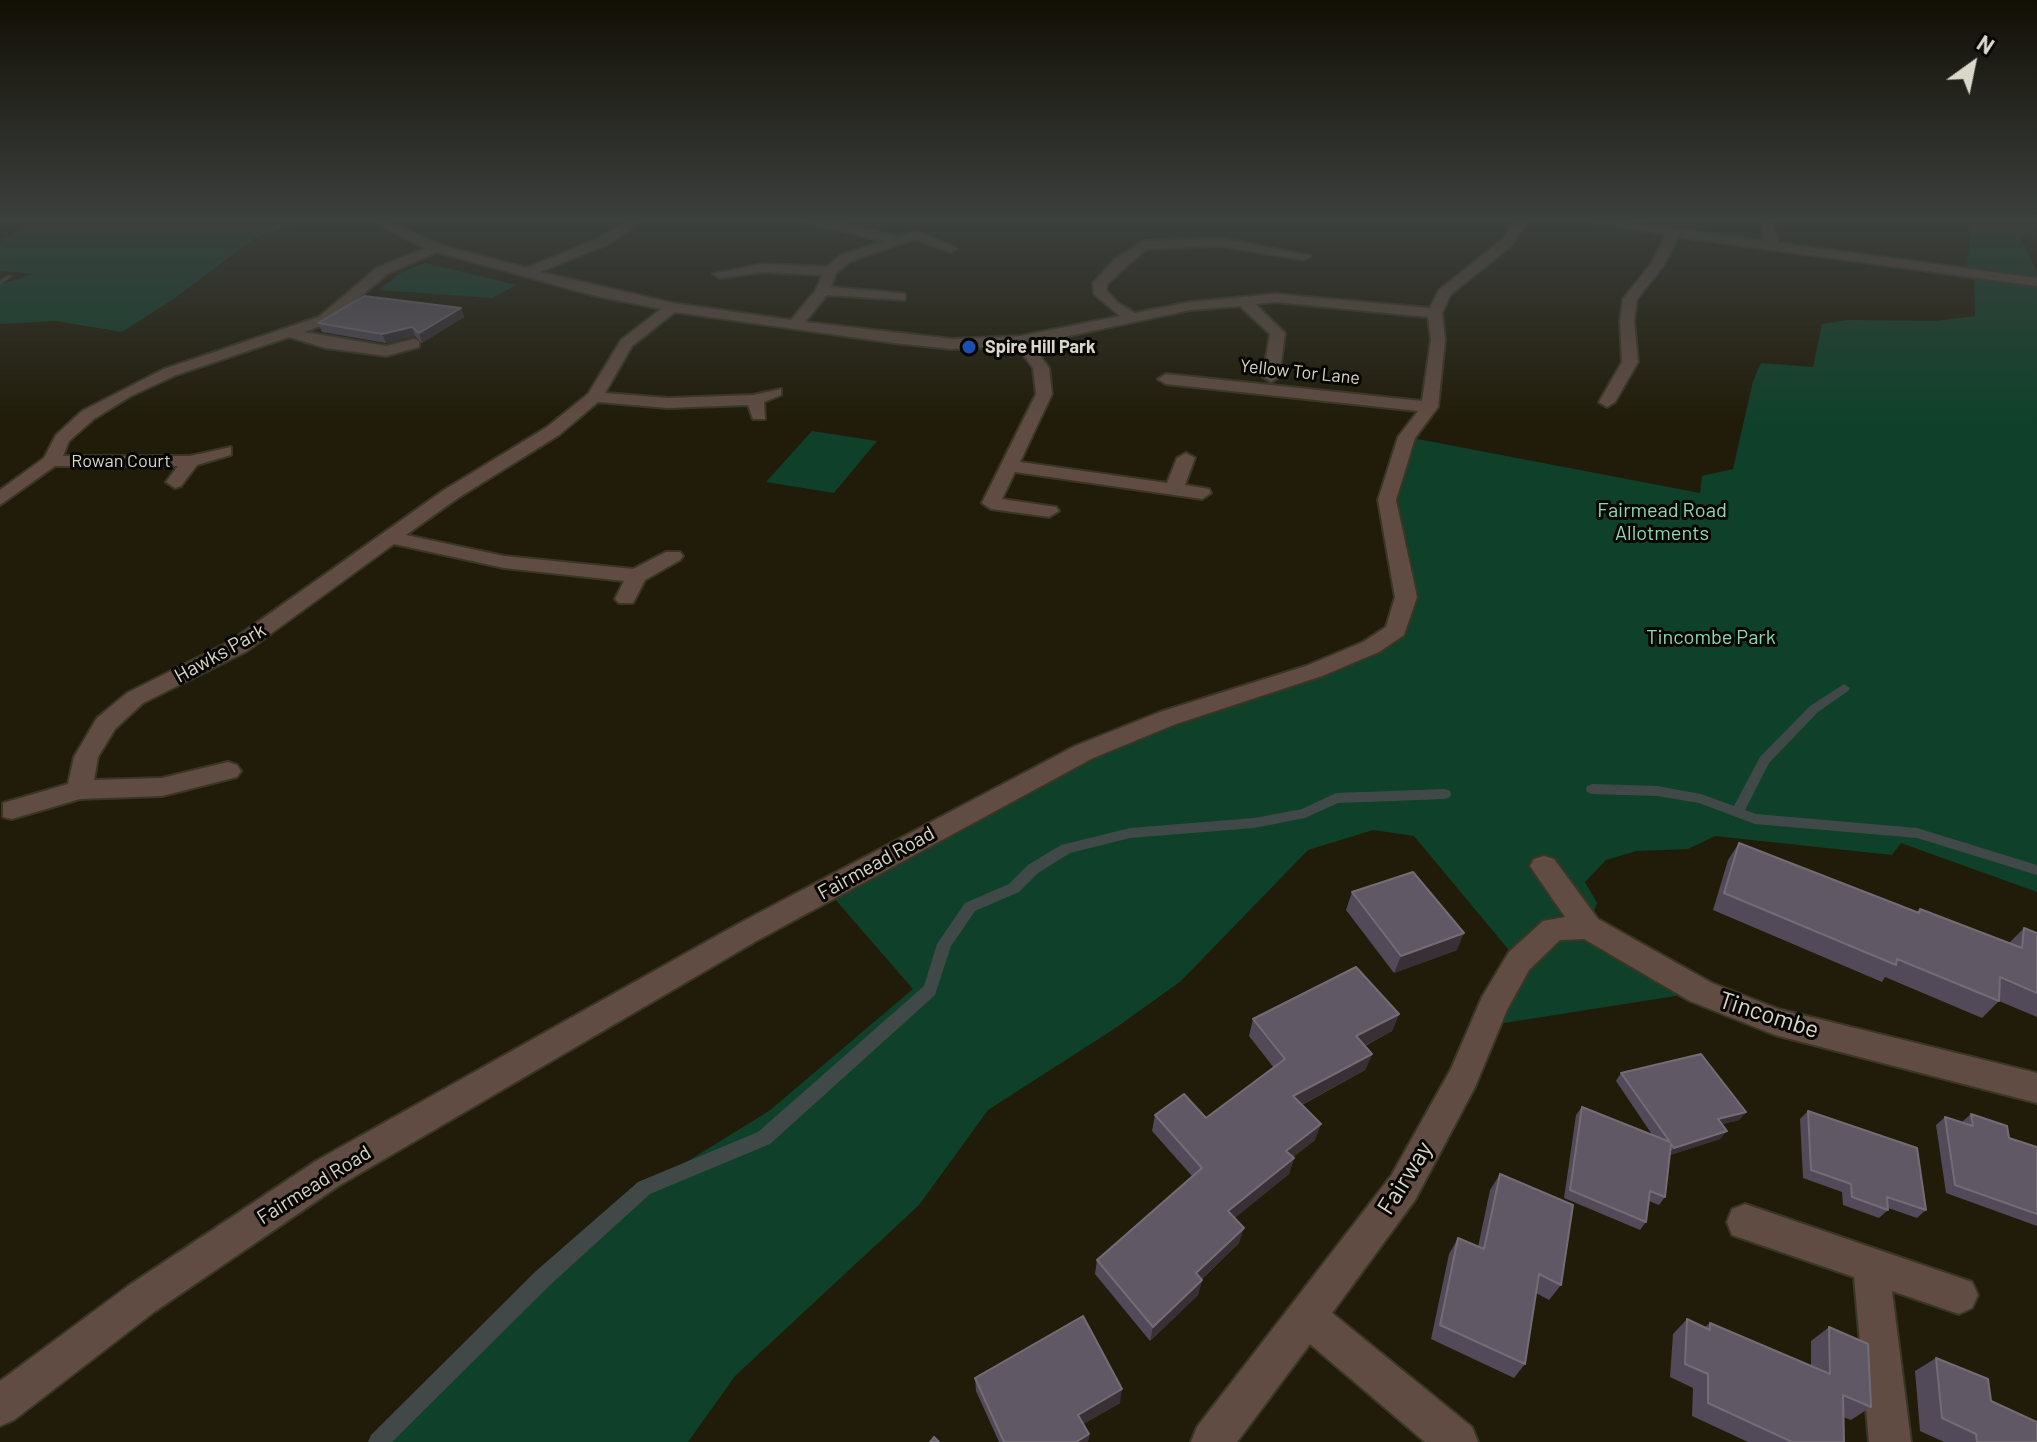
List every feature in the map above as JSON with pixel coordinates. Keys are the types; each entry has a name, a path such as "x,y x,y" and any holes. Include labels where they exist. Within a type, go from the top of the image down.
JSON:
{"street":[{"path":"0,499 51,461 62,439 88,415 125,393 170,372 324,320 360,289"},
{"path":"596,289 672,307 952,344 1021,341 1242,300 1314,299 1435,313 1449,289"},
{"path":"1099,289 1113,306 1133,318"},
{"path":"1607,402 1630,362 1630,299 1637,289"},
{"path":"794,325 823,291 900,297"},
{"path":"1242,300 1278,333 1271,377"},
{"name":"Hawks Park","path":"80,790 86,757 106,724 135,698 239,646 451,494 553,431 594,397 626,343 672,307"},
{"name":"Fairmead Road","path":"0,1406 141,1299 328,1173 748,932 1084,752 1168,718 1314,671 1396,630 1406,597 1387,500 1407,437 1430,407 1438,340 1435,313"},
{"path":"289,332 382,357 414,344"},
{"path":"1021,341 1041,368 1044,394 991,503 1049,511"},
{"name":"Yellow Tor Lane","path":"1166,379 1430,407"},
{"path":"594,397 757,408 775,392"},
{"name":"Rowan Court","path":"51,461 191,461 225,451"},
{"path":"1174,489 1186,458"},
{"name":"Rowan Court","path":"175,482 191,461"},
{"path":"1009,466 1202,493"},
{"path":"392,538 504,562 636,576 673,556"},
{"path":"626,599 636,576"},
{"path":"12,810 80,790 162,787 228,771"},
{"name":"Tincombe","path":"1544,866 1588,927 1701,992 1775,1022 2037,1088"},
{"name":"Fairway","path":"1212,1442 1403,1188 1464,1077 1493,1006 1519,961 1553,929 1588,927"},
{"path":"1745,1222 1959,1295"},
{"path":"1871,1266 1890,1442"},
{"path":"1306,1316 1457,1442"}],"green space":[{"path":"0,289 186,289 122,332 56,321 0,324"},
{"path":"380,289 509,289 492,298"},
{"path":"1974,289 2037,289 2037,892 1901,843 1892,855 1715,836 1688,849 1636,851 1606,860 1585,882 1597,903 1588,927 1701,992 1485,1026 1518,961 1414,836 1373,830 1308,850 1181,981 1117,1027 988,1110 919,1205 735,1376 688,1442 378,1442 644,1188 769,1111 913,989 827,890 1071,759 1383,639 1402,610 1387,500 1407,437 1700,493 1702,476 1733,469 1753,381 1761,363 1813,367 1822,324 1848,320 1935,321 1975,316"},
{"path":"812,431 877,441 834,493 766,482"}],"building":[{"path":"364,296 461,308 419,333 412,327 382,334 318,323"},
{"path":"1739,843 1919,913 1920,909 2022,948 2024,928 2037,933 2037,993 2000,977 1999,1001 1897,959 1896,965 1724,893"},
{"path":"1413,872 1464,933 1401,956 1352,892"},
{"path":"1356,967 1399,1014 1356,1036 1372,1054 1293,1096 1321,1124 1286,1151 1294,1158 1228,1211 1244,1228 1196,1273 1202,1280 1153,1327 1097,1260 1202,1168 1155,1115 1184,1094 1206,1118 1285,1059 1253,1019"},
{"path":"1701,1054 1746,1112 1718,1119 1727,1131 1674,1148 1671,1144 1665,1197 1650,1191 1646,1222 1570,1190 1582,1107 1670,1142 1621,1073"},
{"path":"1808,1111 1917,1148 1926,1210 1887,1197 1888,1210 1852,1197 1851,1184 1811,1170"},
{"path":"1971,1114 2007,1126 2009,1138 2037,1147 2037,1214 1955,1185 1945,1117 1973,1126"},
{"path":"1500,1174 1573,1205 1561,1285 1539,1274 1525,1364 1440,1325 1458,1238 1484,1249"},
{"path":"1083,1316 1122,1389 1078,1415 1089,1434 1076,1442 1004,1442 975,1378"},
{"path":"1687,1319 1710,1330 1710,1323 1830,1374 1829,1327 1868,1344 1871,1407 1843,1395 1844,1442 1792,1442 1708,1403 1708,1374 1685,1364"},
{"path":"1936,1358 1988,1379 1991,1401 2037,1422 2037,1442 1977,1442 1976,1434 1942,1418"}],"waterway":[{"path":"1737,812 1764,760 1814,709 1844,688"},
{"path":"1592,789 1657,791 1701,799 1755,819 1917,833 2037,870"},
{"path":"378,1442 543,1278 644,1188 764,1138 930,990 944,944 970,907 1014,888 1033,869 1066,849 1130,833 1254,823 1305,813 1336,798 1445,794"}],"place":[{"name":"Spire Hill Park","path":"969,347"}],"park label":[{"name":"Fairmead Road Allotments","path":"1662,522"},
{"name":"Tincombe Park","path":"1711,637"}]}
